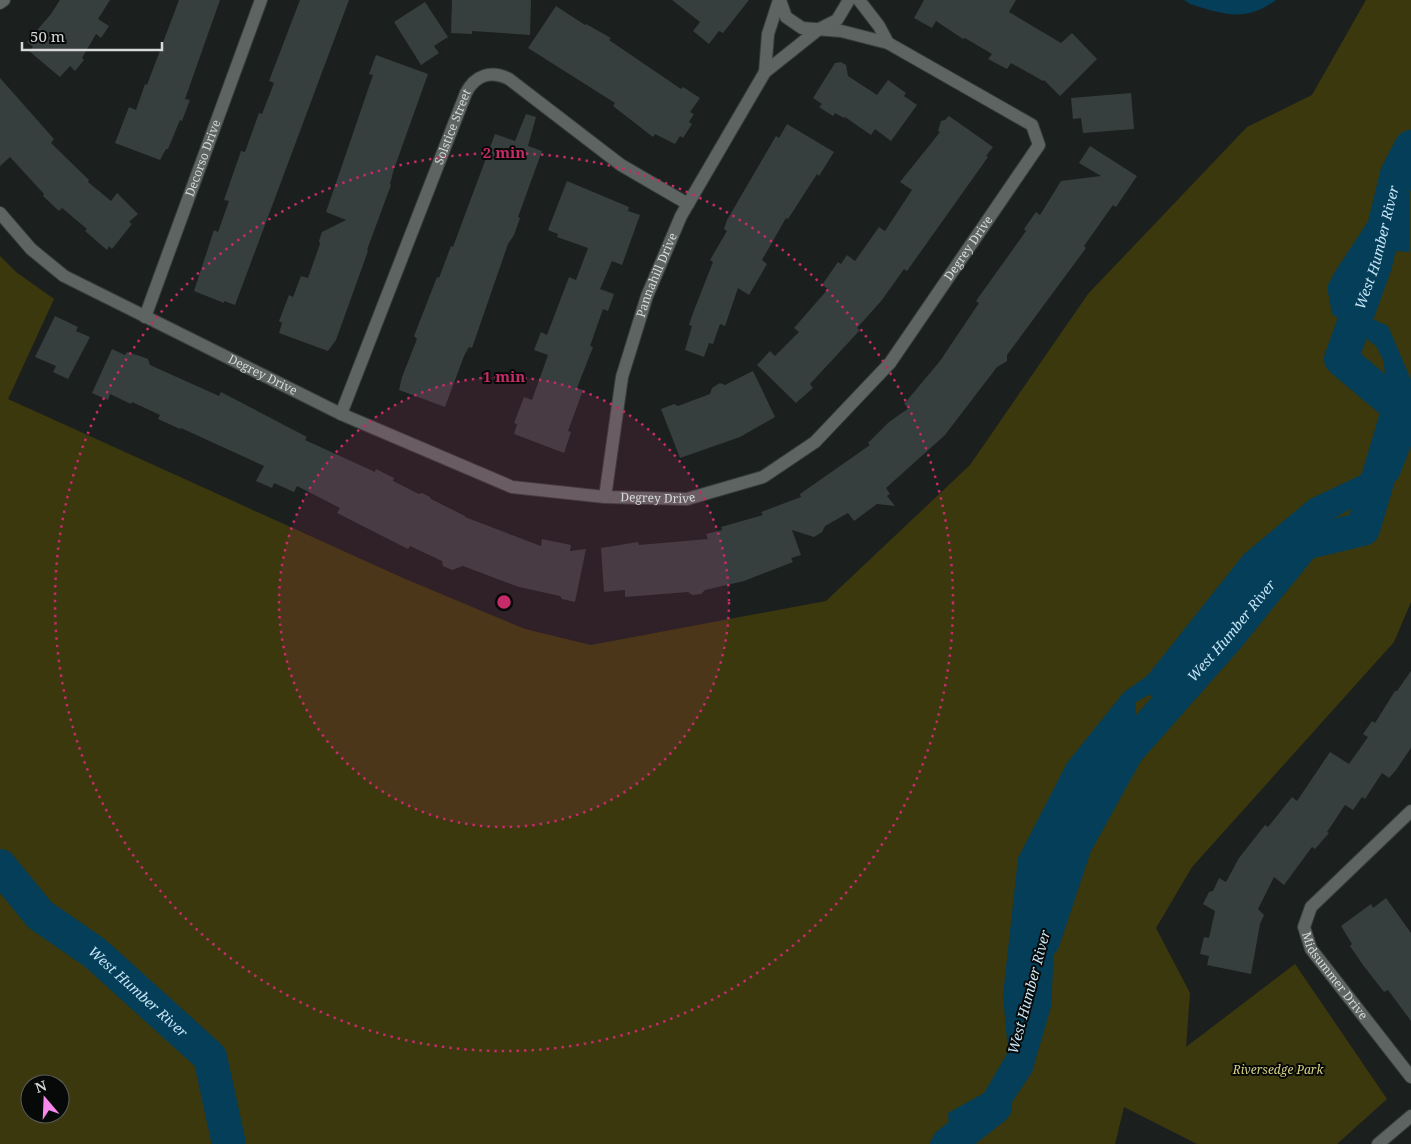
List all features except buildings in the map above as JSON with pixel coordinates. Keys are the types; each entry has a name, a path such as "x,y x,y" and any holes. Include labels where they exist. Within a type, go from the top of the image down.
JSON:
{"street":[{"path":"0,3 4,0"},
{"name":"Decorso Drive","path":"145,317 261,0"},
{"name":"Pannahill Drive","path":"779,0 786,17 802,28 819,29"},
{"name":"Pannahill Drive","path":"765,72 768,34 779,0"},
{"name":"Pannahill Drive","path":"605,498 622,377 647,296 688,204 765,72 819,29 838,20 844,12 848,0"},
{"path":"859,0 880,26 888,43"},
{"name":"Degrey Drive","path":"0,213 31,249 64,276 340,414 512,487 605,498 686,499 763,476 815,442 890,363 1039,145 1032,125 888,43 841,31 819,29"},
{"name":"Solstice Street","path":"340,414 466,93 476,79 493,74 509,79 621,165 688,204"},
{"name":"Midsummer Drive","path":"1411,811 1312,907 1304,927 1311,949 1411,1077"},
{"path":"1378,1144 1411,1116"}],"green space":[{"name":"Riversedge Park","path":"1366,0 1411,0 1411,602 1394,642 1192,867 1156,928 1190,993 1186,1047 1295,964 1387,1099 1337,1144 1197,1144 1124,1107 1115,1144 0,1144 0,256 16,272 54,299 8,399 403,578 525,629 591,645 826,601 970,465 1088,294 1247,127 1312,95"}],"water":[{"path":"1184,0 1276,0 1254,12 1234,14 1202,8"},
{"path":"1411,129 1409,252 1379,250 1358,265 1352,293 1357,312 1388,326 1411,380 1411,446 1399,477 1389,488 1311,531 1267,571 1166,699 1149,695 1136,702 1136,729 1091,786 1059,857 1051,1007 1032,1072 1005,1113 966,1136 950,1135 948,1113 984,1093 1008,1052 1003,995 1018,858 1067,763 1124,692 1147,676 1244,554 1310,499 1363,474 1388,442 1390,408 1383,360 1376,346 1332,314 1327,287 1334,273 1390,188 1404,137"}],"waterway":[{"name":"West Humber River","path":"1043,941 1075,845 1127,751 1226,639 1304,543 1363,529 1399,408 1341,359 1375,265 1397,174 1411,147"},
{"name":"West Humber River","path":"0,866 40,915 95,953 210,1057 229,1144"},
{"path":"0,882 20,911 92,946 160,994 197,1041 222,1107 227,1144"},
{"name":"West Humber River","path":"948,1144 995,1107"},
{"path":"932,1144 950,1135"}]}
